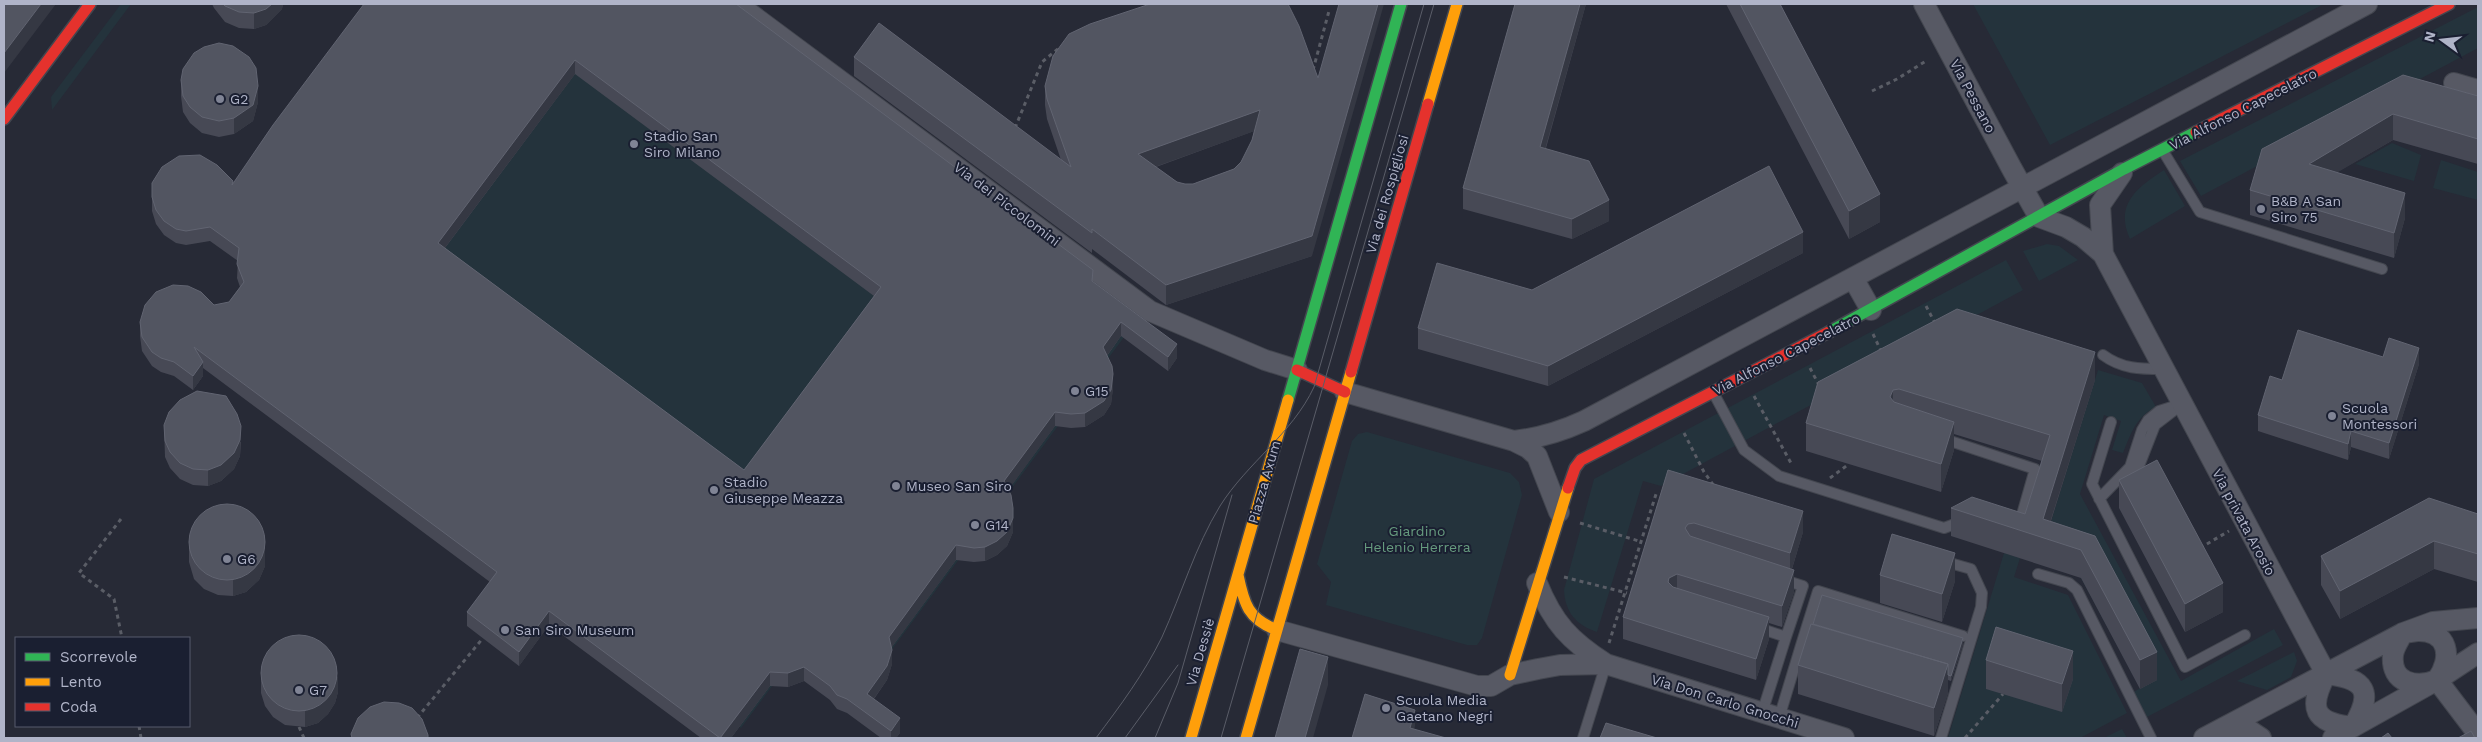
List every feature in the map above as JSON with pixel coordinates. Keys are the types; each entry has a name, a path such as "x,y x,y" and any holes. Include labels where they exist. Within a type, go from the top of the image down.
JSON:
{"main road":[{"path":"4,119 90,4"},
{"path":"1246,738 1345,392 1296,370 1401,4"},
{"name":"Via dei Rospigliosi","path":"1345,392 1457,4"},
{"name":"Via Alfonso Capecelatro","path":"1559,512 1575,468 1581,460 1871,310 2124,169 2449,4"},
{"name":"Piazza Axum","path":"1277,630 1261,625 1244,605 1238,573 1296,370"},
{"path":"1510,675 1559,512"},
{"name":"Via Dessiè","path":"1191,738 1238,573"}],"street":[{"name":"Via dei Piccolomini","path":"738,4 1150,311 1266,360 1296,370"},
{"name":"Via Pessano","path":"1924,4 2022,188"},
{"path":"1514,441 1539,438 1558,433 1584,422 2367,4"},
{"path":"2454,83 2478,90"},
{"name":"Via privata Arosio","path":"2102,254 2100,206 2124,169"},
{"path":"2022,188 2040,217"},
{"name":"Via privata Arosio","path":"2040,217 2074,232 2102,254 2326,674"},
{"path":"1853,278 1871,310"},
{"path":"1345,392 1514,441 1528,448 1537,456 1559,512"},
{"path":"1537,584 1546,606 1557,624 1581,649 1606,664"},
{"path":"2212,736 2403,633 2433,622 2478,618"},
{"name":"Piazza Axum","path":"1277,630 1477,686 1491,686 1510,675 1560,665 1606,664"},
{"path":"2424,631 2435,635 2442,642 2446,651 2447,661 2437,680 2426,684 2416,684 2406,681 2398,674 2394,665 2393,655 2403,633 2424,631"},
{"path":"2332,738 2437,680 2478,653"},
{"name":"Via Don Carlo Gnocchi","path":"1606,664 1844,738"},
{"path":"2326,674 2316,695 2317,710 2330,723 2353,727"},
{"path":"2326,674 2351,678 2362,689 2364,706 2353,727"},
{"path":"2437,680 2478,734"},
{"path":"2212,736 2243,727 2254,731 2261,738"}],"lane":[{"path":"2162,150 2200,212 2382,269"},
{"path":"2103,355 2113,362 2126,367 2163,369"},
{"path":"1713,391 1744,450 1779,476 1944,528 1972,518"},
{"path":"2099,499 2130,467 2142,430 2148,420 2159,412 2181,404"},
{"path":"2111,422 2092,484 2185,666 2245,635"},
{"path":"1934,436 2036,469 2018,527 2010,524"},
{"path":"1929,556 1971,569 1982,593 1981,607 1941,738"},
{"path":"2038,574 2069,583 2077,590 2151,738"},
{"path":"1766,575 1803,586 1786,637 1771,716"},
{"path":"1771,716 1802,642 1818,591 1963,636"},
{"path":"1749,625 1786,637"},
{"path":"1802,642 1829,651"},
{"path":"1583,738 1606,664"}],"path":[{"path":"1311,76 1329,10"},
{"path":"1022,134 1014,128 1042,62 1064,44"},
{"path":"1872,91 1897,80 1926,61"},
{"path":"1926,305 1939,330"},
{"path":"1872,333 1885,358"},
{"path":"1809,366 1822,392"},
{"path":"1754,395 1792,466"},
{"path":"1684,432 1704,472 1717,489"},
{"path":"1829,478 1849,464"},
{"path":"1606,664 1610,640 1627,593 1657,491"},
{"path":"121,519 79,574 114,599 122,637"},
{"path":"1577,522 1642,542"},
{"path":"2191,553 2245,522"},
{"path":"1560,576 1627,593"},
{"path":"412,724 483,638"},
{"path":"1965,738 2003,694"},
{"path":"299,727 304,738"}],"green space":[{"path":"121,4 131,4 52,110 51,97"},
{"name":"Stadio Giuseppe Meazza","path":"374,4 710,4 1136,321 867,683 807,639 741,728 216,341"},
{"path":"1973,4 2324,4 2050,145"},
{"path":"2478,7 2478,48 2201,196 2180,161"},
{"path":"2392,143 2421,155 2414,181 2355,164"},
{"path":"2441,160 2478,172 2478,200 2433,188"},
{"path":"2164,170 2185,206 2130,239 2125,216 2127,206 2131,198 2145,183"},
{"path":"2047,244 2059,246 2078,260 2039,281 2023,251"},
{"path":"2006,260 2023,290 1661,486 1643,481 1597,632 1583,626 1573,617 1567,605 1564,590 1594,479"},
{"path":"2098,370 2142,383 2156,407 2139,421 2123,453 2112,450 2121,421 2104,415 2080,494 2181,681 2274,629 2283,645 2147,717 2134,692 2140,688 2081,578 2043,547"},
{"name":"Giardino Helenio Herrera","path":"1367,432 1510,473 1519,482 1522,495 1482,638 1477,645 1467,645 1326,605 1331,582 1317,564 1352,441 1358,434"},
{"path":"2004,553 2020,558 2014,577 2068,595 2127,713 2080,738 1948,738"},
{"path":"2294,652 2297,661 2291,677 2267,690 2237,681"},
{"path":"2122,729 2127,738 2104,738"}],"building":[{"path":"4,4 41,4 4,53"},
{"path":"223,4 272,4 266,9 254,13 239,12"},
{"name":"Stadio Giuseppe Meazza","path":"364,4 736,4 1093,270 1092,281 1177,344 1168,357 1121,322 1103,347 1112,366 1113,374 1111,390 1104,401 1085,413 1055,412 1004,481 1011,495 1013,508 1013,518 1007,532 997,541 985,547 974,548 956,545 889,637 892,650 887,666 867,694 900,718 891,731 847,699 837,695 830,686 804,667 788,673 770,672 720,738 549,611 519,652 467,612 497,572 194,347 203,362 193,376 174,362 161,358 152,352 142,337 140,322 145,305 156,292 173,285 188,286 201,292 214,305 229,302 244,282 237,264 239,248 210,227 186,231 176,229 164,221 156,210 152,197 152,183 162,167 179,156 200,155 217,165 233,181 232,185 273,125","holes":["575,60 881,287 744,470 438,243"]},
{"path":"1150,4 1288,4 1299,26 1318,78 1339,4 1378,4 1312,236 1166,285 1092,229 1092,233 854,57 879,23 1071,167 1047,99 1045,86 1053,56 1069,34 1090,24","holes":["1260,110 1252,140 1241,162 1234,169 1193,184 1177,182 1138,154"]},
{"path":"1515,4 1580,4 1540,147 1589,161 1609,200 1572,219 1463,188"},
{"path":"1740,4 1780,4 1880,194 1849,211"},
{"name":"G2","path":"219,43 233,46 249,57 256,68 258,86 253,105 234,118 219,121 202,117 190,107 183,96 181,80 183,69 194,53 204,47"},
{"path":"2403,75 2478,96 2478,139 2393,114 2309,164 2405,193 2394,233 2250,190 2262,149"},
{"path":"1769,166 1803,232 1548,366 1418,328 1437,263 1532,290"},
{"path":"1957,309 2095,352 2043,519 2095,536 2157,652 2140,660 2081,550 1951,508 1972,497 2025,514 2050,435 1899,389 1893,390 1890,397 1894,402 1954,422 1941,464 1806,423 1818,382"},
{"name":"Scuola Montessori","path":"2298,330 2383,357 2389,338 2419,348 2389,443 2351,431 2348,444 2258,415 2270,376 2282,380"},
{"path":"197,391 226,396 237,414 241,426 240,440 234,453 221,465 208,470 193,469 180,463 170,452 165,441 164,425 169,412 180,400"},
{"path":"2157,460 2223,583 2185,604 2119,480"},
{"path":"1668,470 1803,511 1790,553 1694,523 1688,524 1685,528 1690,536 1794,570 1782,606 1677,574 1669,578 1668,582 1673,587 1769,617 1756,659 1623,617"},
{"path":"2429,498 2478,514 2478,554 2434,541 2340,591 2321,556"},
{"name":"G6","path":"227,504 242,507 254,515 262,527 265,542 262,557 254,569 242,577 227,580 212,577 200,569 192,557 189,542 192,527 200,515 212,507"},
{"path":"1892,534 1955,553 1942,594 1880,575"},
{"path":"1822,595 1963,638 1951,676 1948,675 1948,664 1813,624"},
{"path":"1811,624 1948,664 1934,708 1798,665"},
{"path":"1996,627 2073,651 2062,684 1986,660"},
{"name":"G7","path":"299,635 314,638 326,646 334,658 337,673 334,688 326,700 314,708 299,711 284,708 272,700 264,688 261,673 264,658 272,646 284,638"},
{"path":"1300,649 1328,657 1305,738 1275,738"},
{"path":"1365,694 1415,710 1410,728 1446,738 1352,738"},
{"path":"384,702 399,703 412,708 422,719 428,738 352,738 351,734 358,718 370,707"},
{"path":"1606,723 1657,738 1600,738"},
{"path":"2471,731 2475,738 2458,738"},
{"path":"2388,733 2392,738 2381,738"}],"tram line":[{"path":"1096,738 1155,651 1203,538 1220,506 1231,490 1294,419 1314,387 1424,4"},
{"path":"1221,738 1434,4"},
{"path":"1155,738 1178,683 1232,495"},
{"path":"1125,738 1178,665"}],"traffic: fast":[{"path":"1288,400 1401,4"},
{"path":"1829,332 2124,169 2196,132"}],"traffic: slow":[{"path":"1428,104 1457,4"},
{"path":"1246,738 1351,372"},
{"path":"1191,738 1288,400"},
{"path":"1510,675 1568,488"},
{"path":"1238,575 1245,602 1253,615 1267,626 1277,630"}],"traffic: jam":[{"path":"4,119 90,4"},
{"path":"2196,132 2449,4"},
{"path":"1351,372 1428,104"},
{"path":"1568,488 1575,468 1581,460 1829,332"},
{"path":"1297,370 1345,392"}],"place":[{"name":"G2","path":"220,99"},
{"name":"Stadio San Siro Milano","path":"634,144"},
{"name":"B&B A San Siro 75","path":"2261,209"},
{"name":"G15","path":"1075,391"},
{"name":"Scuola Montessori","path":"2332,416"},
{"name":"Museo San Siro","path":"896,486"},
{"name":"Stadio Giuseppe Meazza","path":"714,490"},
{"name":"G14","path":"975,525"},
{"name":"G6","path":"227,559"},
{"name":"San Siro Museum","path":"505,630"},
{"name":"G7","path":"299,690"},
{"name":"Scuola Media Gaetano Negri","path":"1386,708"}]}
